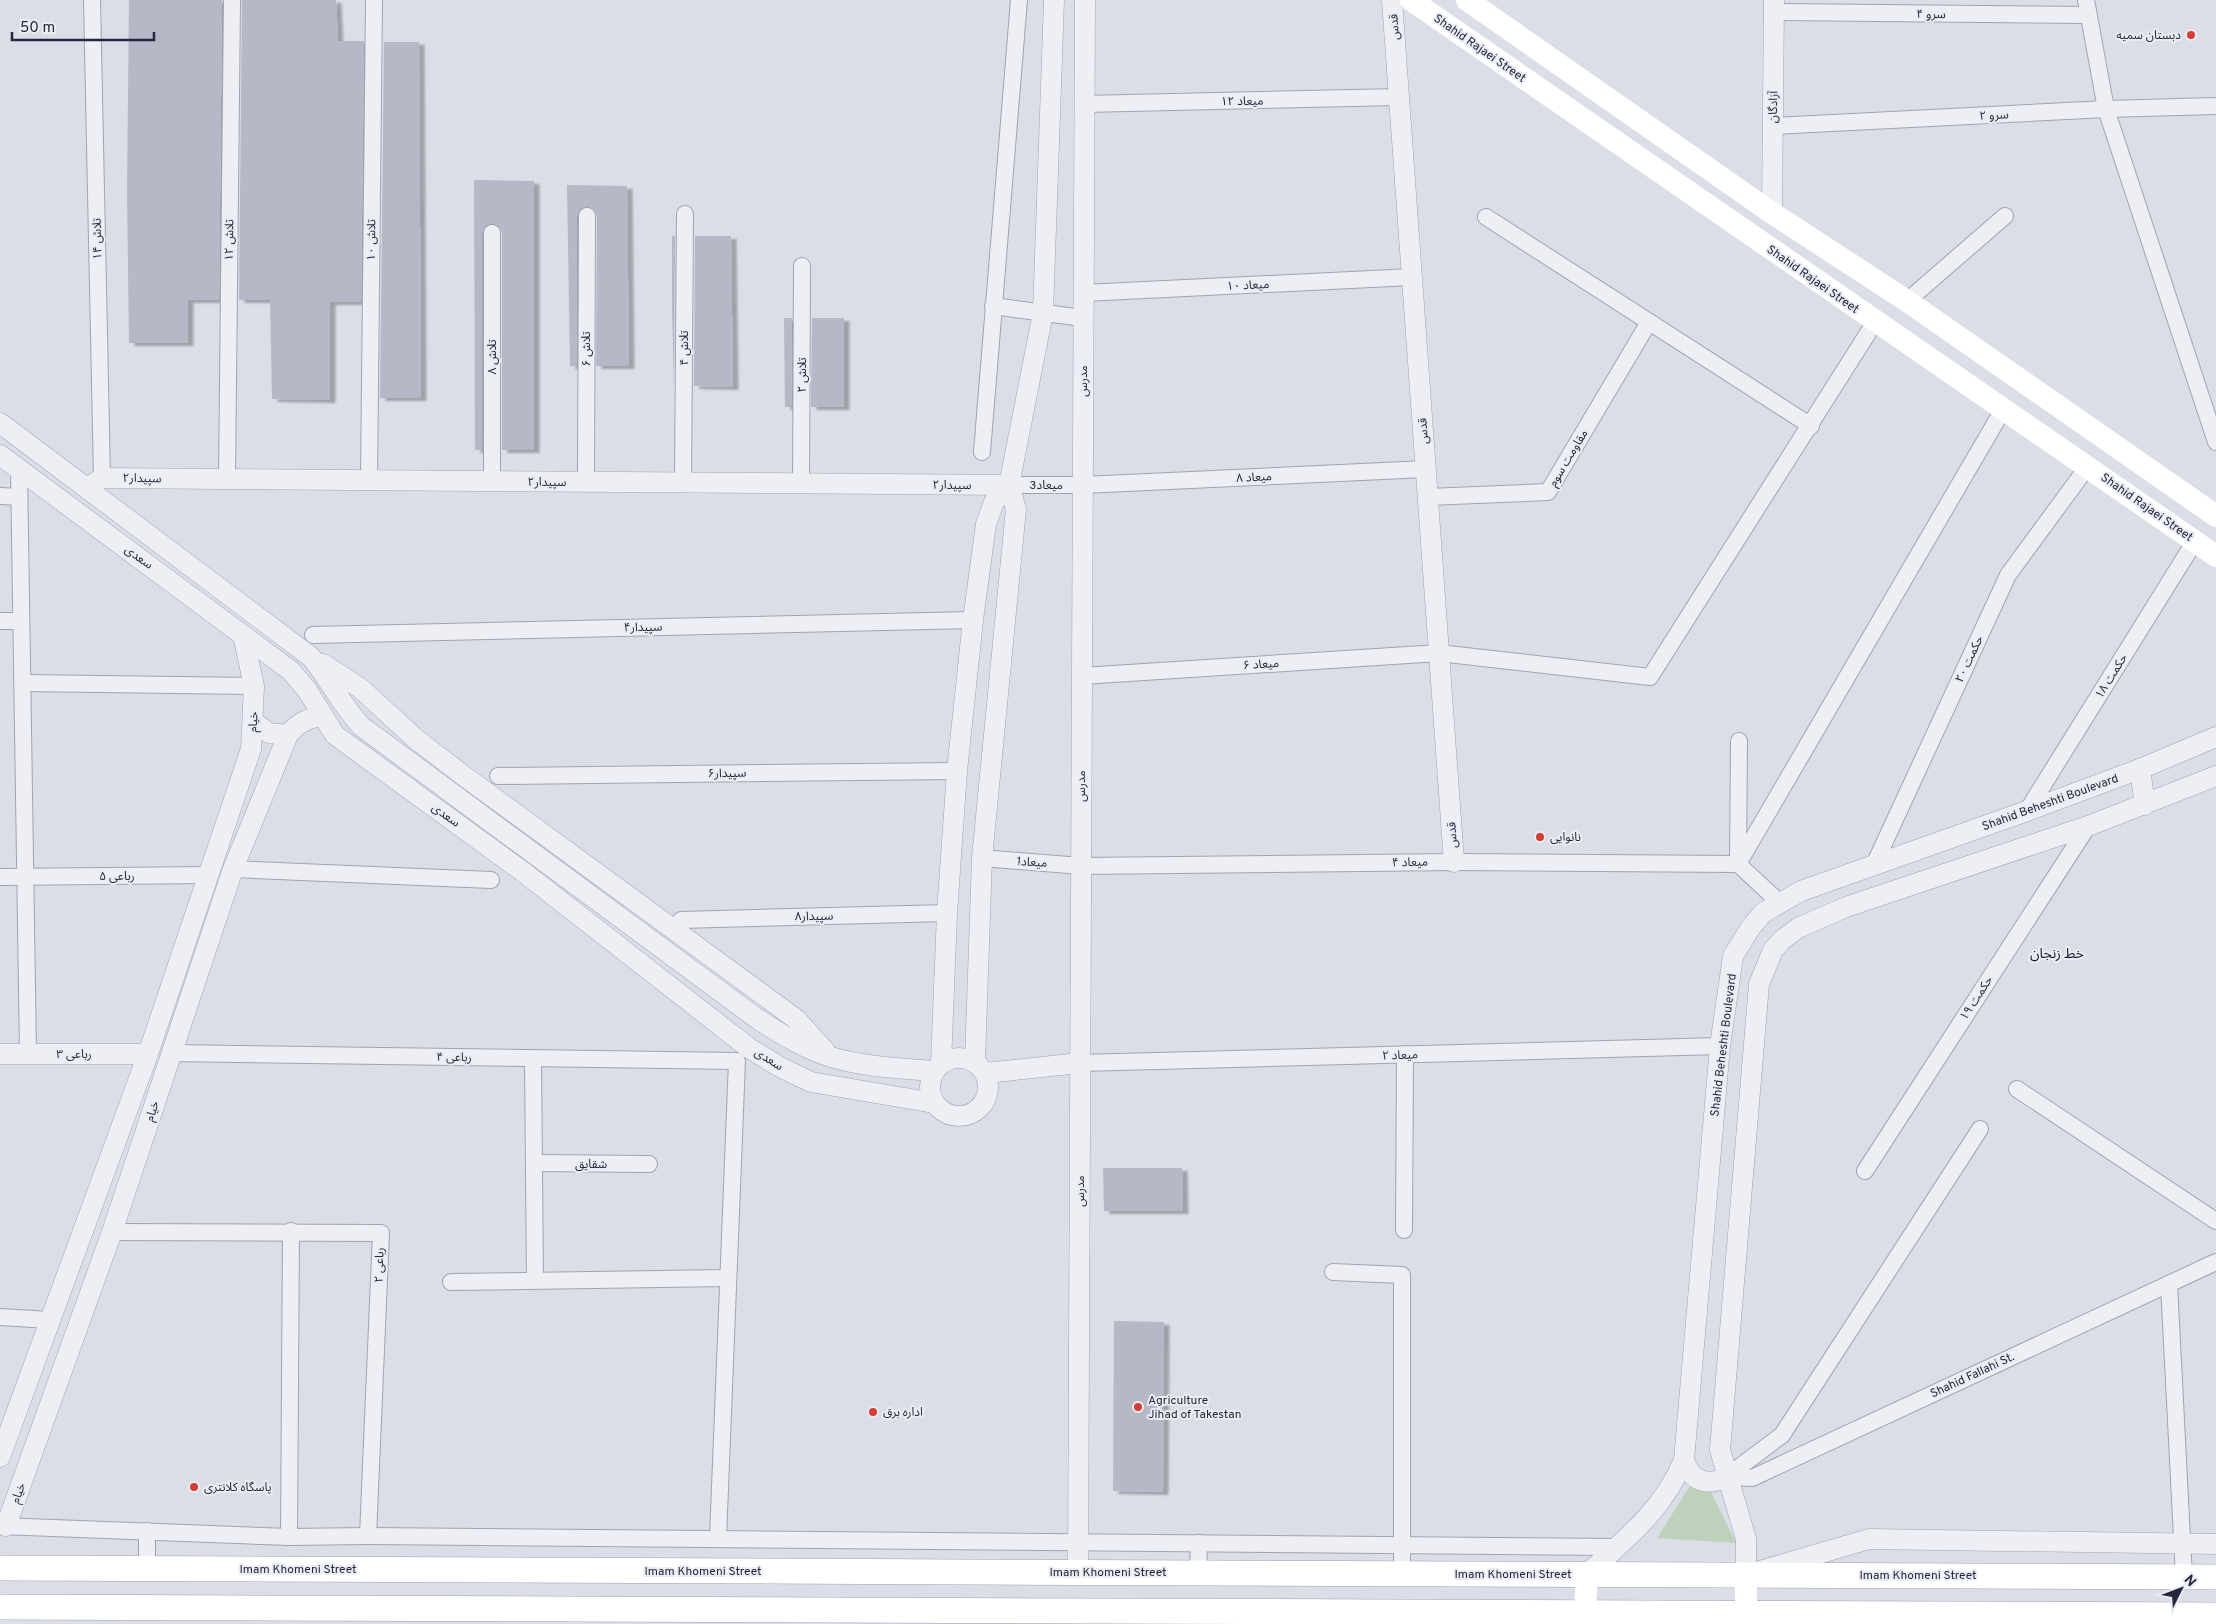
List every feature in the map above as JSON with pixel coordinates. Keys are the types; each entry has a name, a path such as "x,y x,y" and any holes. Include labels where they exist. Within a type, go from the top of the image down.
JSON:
{"main road":[{"name":"Shahid Rajaei Street","path":"1411,0 2216,556"},
{"path":"1467,0 1772,213 1907,301 2216,516"},
{"path":"1753,237 1772,213"},
{"name":"Imam Khomeni Street","path":"0,1568 2216,1577"},
{"path":"1078,1572 1079,1611"},
{"path":"1578,1620 1587,1574"},
{"path":"1746,1575 1746,1613"},
{"path":"0,1607 1079,1611 1578,1620 1746,1613 2216,1614"}],"street":[{"name":"تلاش ۱۴","path":"92,0 95,483"},
{"name":"تلاش ۱۲","path":"227,479 232,0"},
{"name":"تلاش ۱۰","path":"369,480 374,0"},
{"path":"982,452 1019,0"},
{"path":"1009,485 994,502 986,524 957,771 937,1067 929,1086 934,1103 948,1115 966,1116 974,1112 982,1107 989,1091 980,1067 982,858 1016,510 1009,485 1043,313 1054,0"},
{"name":"مدرس","path":"1078,1572 1085,0"},
{"name":"قدس","path":"1392,0 1454,862"},
{"name":"آزادگان","path":"1772,213 1774,6"},
{"name":"سرو ۴","path":"1774,6 2087,8"},
{"path":"2087,8 2106,109 2216,442"},
{"name":"میعاد ۱۲","path":"1084,104 1399,97"},
{"name":"سرو ۲","path":"1773,126 2106,109 2216,106"},
{"name":"تلاش ۴","path":"682,483 685,214"},
{"name":"تلاش ۶","path":"586,482 587,216"},
{"path":"1907,301 2005,216"},
{"path":"1486,217 1811,426 1875,322"},
{"name":"تلاش ۸","path":"492,233 492,481"},
{"name":"تلاش ۲","path":"801,484 802,266"},
{"name":"میعاد ۱۰","path":"1084,293 1412,277"},
{"path":"993,306 1083,318"},
{"name":"مقاومت سوم","path":"1428,497 1548,492 1649,322"},
{"path":"1738,864 2004,408"},
{"name":"سعدی","path":"0,423 95,483 311,657 360,688 417,740 796,1019 830,1057"},
{"name":"میعاد ۶","path":"1082,676 1439,653 1650,677 1811,426"},
{"name":"سعدی","path":"0,455 292,671 307,690 321,716 335,735 522,871 722,1028 757,1052 812,1082 934,1103"},
{"name":"حکمت ۲۰","path":"1874,865 2008,575 2088,466"},
{"path":"19,468 28,1054"},
{"name":"میعاد ۸","path":"1083,485 1426,469"},
{"name":"سپیدار۲","path":"95,483 227,479 1009,485"},
{"name":"میعاد3","path":"1009,485 1083,485"},
{"path":"0,496 19,496"},
{"name":"حکمت ۱۸","path":"2027,811 2196,541"},
{"name":"سپیدار۴","path":"313,635 974,620"},
{"path":"0,621 21,621"},
{"name":"خیام","path":"0,1457 148,1054 249,753 253,722 254,686 243,635"},
{"name":"سعدی","path":"311,657 328,677 345,708 360,726 759,1020 788,1038 830,1057 866,1065 937,1067"},
{"path":"22,683 254,686"},
{"name":"خیام","path":"3,1526 112,1232 233,869 288,736 296,725 308,718 321,716"},
{"path":"253,722 269,733 288,736"},
{"name":"Shahid Beheshti Boulevard","path":"1587,1574 1646,1522 1675,1482 1684,1460 1720,1046 1733,956 1751,927 1763,913 1801,891 2027,811 2140,769 2216,737"},
{"path":"1739,742 1738,864 1780,902"},
{"path":"249,753 263,753 275,764"},
{"path":"2140,769 2146,805"},
{"name":"سپیدار۶","path":"498,776 957,771"},
{"path":"2216,776 2146,805 2088,826 1846,907 1798,928 1773,950 1759,984 1720,1450 1726,1477 1746,1539 1746,1575 1869,1539 2216,1544"},
{"name":"حکمت ۱۹","path":"1865,1170 2088,826"},
{"name":"میعاد1","path":"982,858 1081,866"},
{"name":"میعاد ۴","path":"1081,866 1454,862 1738,864"},
{"path":"233,869 491,880"},
{"name":"رباعی ۵","path":"0,877 209,875"},
{"name":"سپیدار۸","path":"681,920 947,913"},
{"name":"میعاد ۲","path":"1080,1064 1720,1046"},
{"name":"رباعی ۴","path":"171,1053 737,1061 728,1278"},
{"name":"رباعی ۳","path":"0,1054 148,1054"},
{"path":"1404,1230 1405,1054"},
{"path":"937,1067 945,1060 960,1057 980,1067 1080,1064"},
{"path":"533,1059 536,1281"},
{"path":"2017,1089 2216,1221"},
{"path":"1684,1460 1688,1471 1696,1478 1706,1483 1716,1482 1726,1477 1782,1435 1980,1129"},
{"name":"شقایق","path":"534,1164 649,1164"},
{"path":"289,1537 291,1231"},
{"name":"رباعی ۲","path":"112,1232 291,1231 380,1233 368,1536"},
{"name":"Shahid Fallahi St.","path":"1726,1477 1752,1478 2216,1262"},
{"path":"1333,1272 1402,1276 1402,1573"},
{"path":"451,1282 728,1278 718,1538"},
{"path":"2169,1284 2184,1576"},
{"path":"0,1317 50,1320"},
{"path":"31,1371 59,1378"},
{"path":"3,1526 289,1537 718,1538 1617,1547"},
{"path":"147,1532 147,1569"},
{"path":"1198,1572 1199,1543"},
{"path":"1578,1620 1620,1624"}],"green space":[{"path":"1700,1470 1736,1543 1657,1538"}],"building":[{"path":"129,0 222,0 219,300 188,300 188,343 129,343 127,192"},
{"path":"242,0 336,0 338,41 364,41 361,302 330,302 330,400 272,399 270,300 239,300"},
{"path":"384,42 419,42 421,398 380,398"},
{"path":"474,180 534,181 534,450 502,450 502,233 500,228 492,223 487,225 482,233 482,450 475,450"},
{"path":"567,185 627,186 629,366 596,366 597,216 595,211 588,206 582,208 577,216 576,366 570,366"},
{"path":"672,236 675,236 674,386 672,310"},
{"path":"695,236 731,236 733,387 694,386"},
{"path":"784,318 792,318 791,407 785,407"},
{"path":"812,318 844,318 844,407 811,407"},
{"path":"1103,1168 1182,1168 1183,1211 1104,1211"},
{"name":"Agriculture Jihad of Takestan","path":"1114,1321 1164,1322 1163,1492 1113,1491"}],"place":[{"name":"دبستان سمیه","path":"2191,35"},
{"name":"نانوایی","path":"1540,837"},
{"name":"Agriculture Jihad of Takestan","path":"1138,1407"},
{"name":"اداره برق","path":"873,1412"},
{"name":"پاسگاه کلانتری","path":"194,1487"}],"district":[{"name":"خط زنجان","path":"2057,953"}]}
